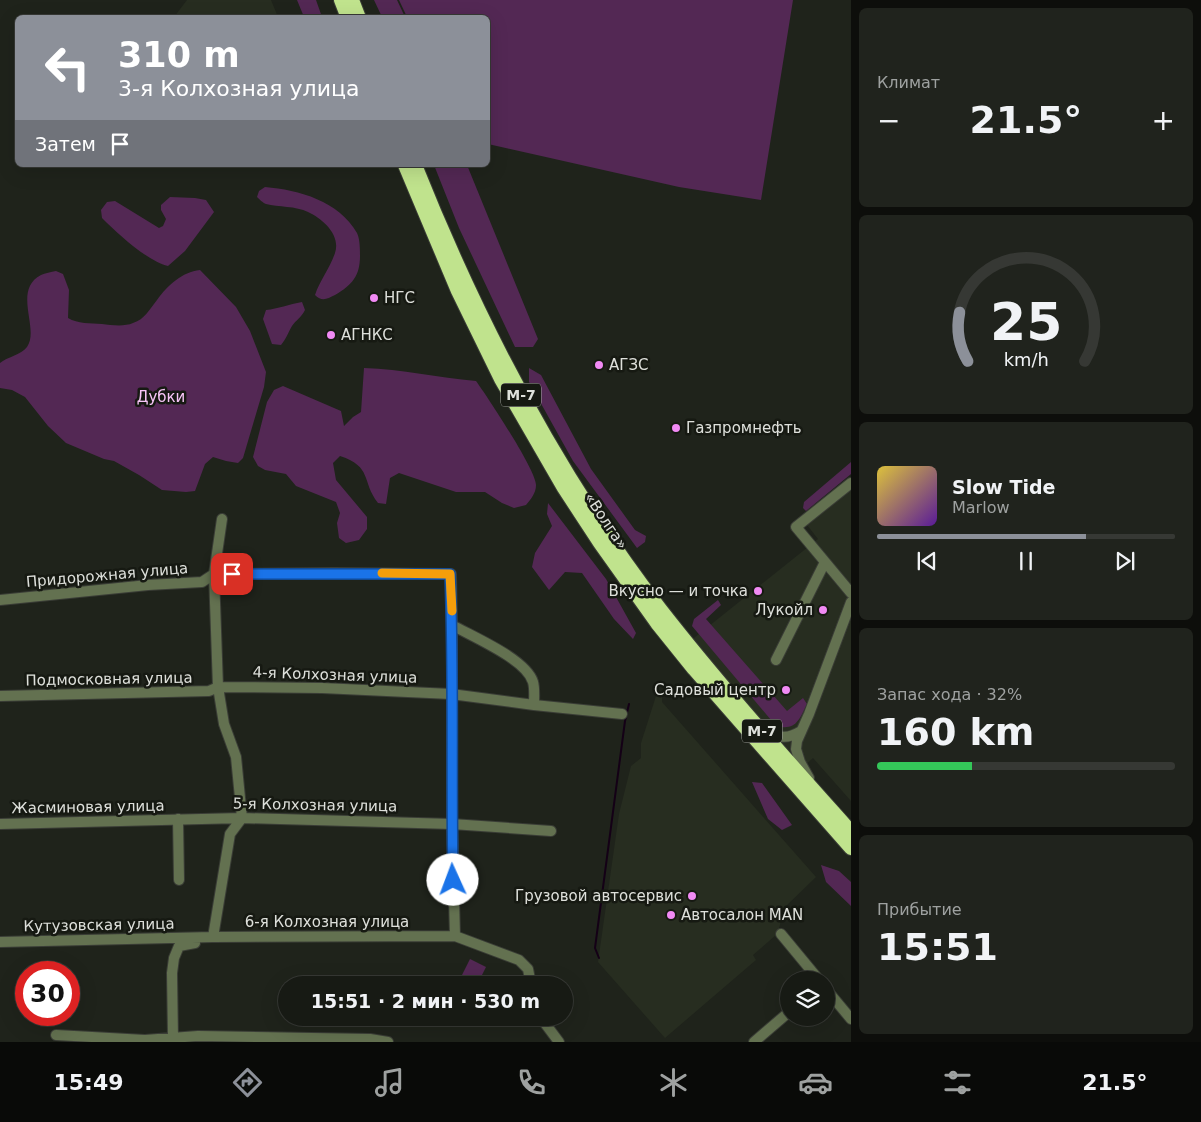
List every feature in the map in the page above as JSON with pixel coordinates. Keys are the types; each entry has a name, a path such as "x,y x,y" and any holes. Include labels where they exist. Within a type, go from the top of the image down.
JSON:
{"highway":[{"path":"341,0 347,15"},
{"path":"352,0 358,15"},
{"name":"«Волга»","path":"406,167 458,291 501,379 564,488 600,543 657,623 851,848"},
{"name":"«Волга»","path":"417,167 438,222 466,284 515,384 579,493 658,607 751,719"},
{"name":"М-7","path":"751,719 851,832"}],"street":[{"path":"851,482 796,527 851,593"},
{"path":"213,937 230,834 242,818 236,757 224,724 218,688 214,574 222,519"},
{"path":"776,660 825,562"},
{"path":"214,574 450,574 455,936 519,960 528,969 529,976"},
{"name":"Придорожная улица","path":"0,600 148,585 202,582 214,574"},
{"path":"821,798 800,762 796,749 800,731 846,627 851,602"},
{"path":"452,625 516,660 525,668 533,682 534,705"},
{"name":"4-я Колхозная улица","path":"218,688 322,688 452,694 622,714"},
{"name":"Подмосковная улица","path":"0,696 209,691 218,688"},
{"path":"751,719 778,736 787,738 800,731"},
{"name":"5-я Колхозная улица","path":"178,819 242,818 452,824 551,831"},
{"path":"178,819 180,880"},
{"name":"Жасминовая улица","path":"0,824 178,819"},
{"path":"781,934 812,971"},
{"name":"6-я Колхозная улица","path":"199,938 455,936"},
{"path":"173,1039 174,958 180,946 196,942 199,938"},
{"name":"Кутузовская улица","path":"0,942 199,938"},
{"path":"835,999 851,1019"},
{"path":"754,1042 780,1020"},
{"path":"547,1026 559,1042"},
{"path":"56,1035 145,1040 198,1036 370,1039 388,1042"}],"shaded area":[{"path":"187,0 271,0 277,15 176,15"},
{"path":"851,489 851,801 813,758 800,770 689,642 818,539 807,525"},
{"path":"656,696 662,697 662,702 816,877 782,910 777,934 753,955 756,960 665,1038 598,962 619,814 631,766 641,758 641,743"}],"green space":[{"path":"297,0 316,0 321,15 303,15"},
{"path":"374,0 397,0 404,15 381,15"},
{"path":"399,0 793,0 761,200 679,187 490,144 490,15 406,15"},
{"path":"435,167 468,167 538,339 533,347 515,347 459,228"},
{"path":"265,187 304,194 317,199 329,205 349,222 358,235 360,263 357,274 346,288 327,299 320,299 315,295 335,253 336,246 333,234 325,223 308,212 264,203 257,197 259,191"},
{"path":"170,197 206,200 214,212 185,251 168,266 142,253 102,218 101,210 107,202 115,201 159,228 163,226 166,219 161,210 161,205"},
{"name":"Дубки","path":"200,270 236,307 250,331 266,372 264,387 243,458 238,463 213,457 205,464 195,491 162,490 114,461 104,459 66,443 48,426 25,397 12,390 0,388 0,363 24,350 30,339 28,290 41,275 56,271 63,274 69,290 68,318 84,323 122,325 141,319 166,289 181,276"},
{"path":"302,302 305,310 292,326 283,343 281,345 272,344 263,319 266,310"},
{"path":"364,368 476,381 510,433 534,477 535,491 526,505 514,508 485,492 456,492 399,473 390,478 386,504 378,503 362,470 350,460 340,456 333,463 336,480 367,517 367,529 359,540 346,543 339,538 337,523 340,513 336,502 296,486 286,474 265,470 258,466 253,457 267,402 274,390 283,386 341,411 344,426 361,412"},
{"path":"529,368 541,375 591,469 635,530 646,536 645,542 637,548 573,461 529,382"},
{"path":"851,462 851,474 806,511 803,508 804,502"},
{"path":"548,503 606,579 636,633 633,639 614,619 582,573 565,572 549,590 532,567 535,553 552,526 547,514"},
{"path":"718,600 721,605 706,619 787,711 803,698 807,704 796,723 788,727 776,726 692,626 694,619"},
{"path":"752,782 762,783 792,825 782,830 768,819"},
{"path":"821,865 839,871 851,882 851,906 826,882"},
{"path":"470,959 486,967 482,976 462,975"}],"waterway":[{"path":"599,958 595,948 625,721 629,704"}],"slow traffic":[{"path":"382,573 450,574 452,611"}],"place":[{"name":"НГС","path":"374,298"},
{"name":"АГНКС","path":"331,335"},
{"name":"АГЗС","path":"599,365"},
{"name":"Газпромнефть","path":"676,428"},
{"name":"Вкусно — и точка","path":"758,591"},
{"name":"Лукойл","path":"823,610"},
{"name":"Садовый центр","path":"786,690"},
{"name":"Грузовой автосервис","path":"692,896"},
{"name":"Автосалон MAN","path":"671,915"}],"route":[{"path":"232,574 450,574 453,880"}]}
